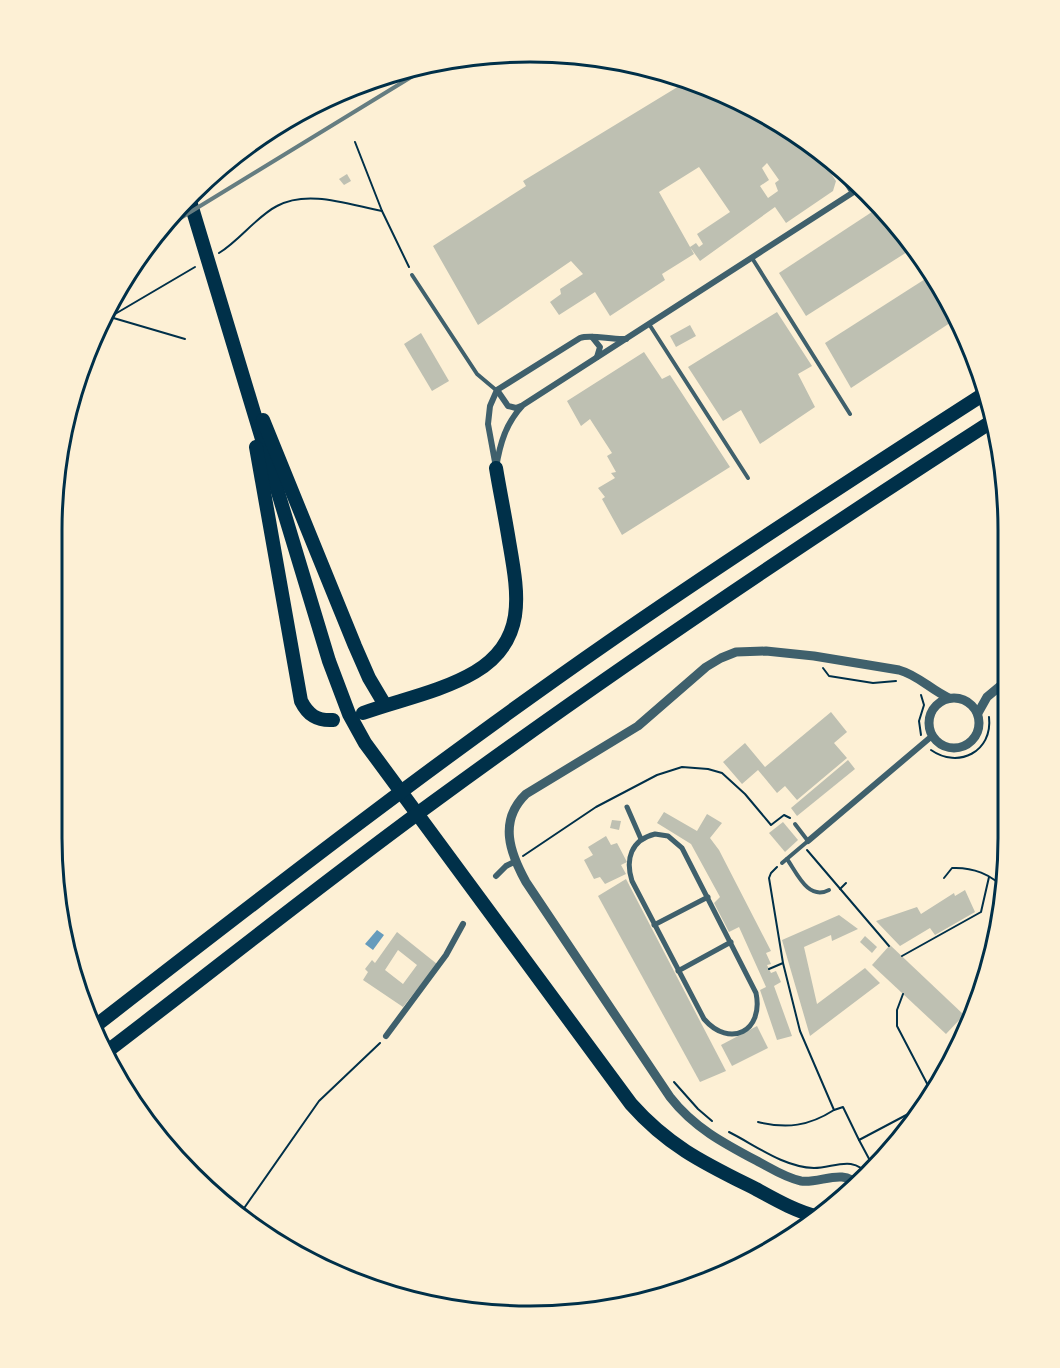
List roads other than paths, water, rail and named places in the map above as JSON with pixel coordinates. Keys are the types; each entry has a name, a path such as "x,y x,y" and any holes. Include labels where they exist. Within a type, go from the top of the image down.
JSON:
{"highway":[{"path":"192,207 335,682 352,722 645,1120 676,1147 697,1160 806,1217"},
{"path":"245,383 270,434 355,646 369,678 385,705"},
{"path":"245,383 301,700 311,715 318,719 333,720"},
{"path":"100,1023 419,778 620,635 852,478 979,397"},
{"path":"112,1048 433,802 624,666 852,512 986,425"},
{"path":"363,713 442,687 475,672 494,658 504,646 516,617 517,597 496,468"},
{"path":"796,1210 809,1214"}],"street":[{"path":"497,390 508,406 516,408 523,405 852,193"},
{"path":"592,337 600,347 595,359"},
{"path":"496,468 488,424 490,406 497,390 580,338 610,340 628,338"},
{"path":"496,468 500,445 507,426 523,405"},
{"path":"850,1179 844,1177 811,1181 792,1178 714,1138 687,1118 670,1097 526,882 520,858 509,838 512,812 533,790 638,726 706,667 735,652 752,650 814,656 899,670 907,672 931,689 949,698"},
{"path":"978,713 987,697 998,688"},
{"path":"931,689 932,711"},
{"path":"805,843 926,739 932,711 942,700 955,697 967,700 987,697"},
{"path":"926,739 945,747 962,747 970,744 979,730 978,713 967,700"},
{"path":"627,807 641,839"},
{"path":"655,834 668,836 674,840 682,848 708,897 758,1000 753,1022 742,1032 726,1035 711,1028 704,1019 630,875 630,855 634,846 641,839 655,834"},
{"path":"496,876 506,866 520,858"},
{"path":"654,925 708,897"},
{"path":"387,1036 446,955 463,924"},
{"path":"678,971 731,942"}],"lane":[{"path":"848,186 852,193"},
{"path":"752,258 850,414"},
{"path":"412,275 477,374 497,390"},
{"path":"649,324 748,478"},
{"path":"782,863 805,843 795,824"},
{"path":"787,859 810,890 818,893 829,890"}],"water":[{"path":"377,930 384,935 373,950 365,944"}],"railway":[{"path":"181,218 412,76"}]}
